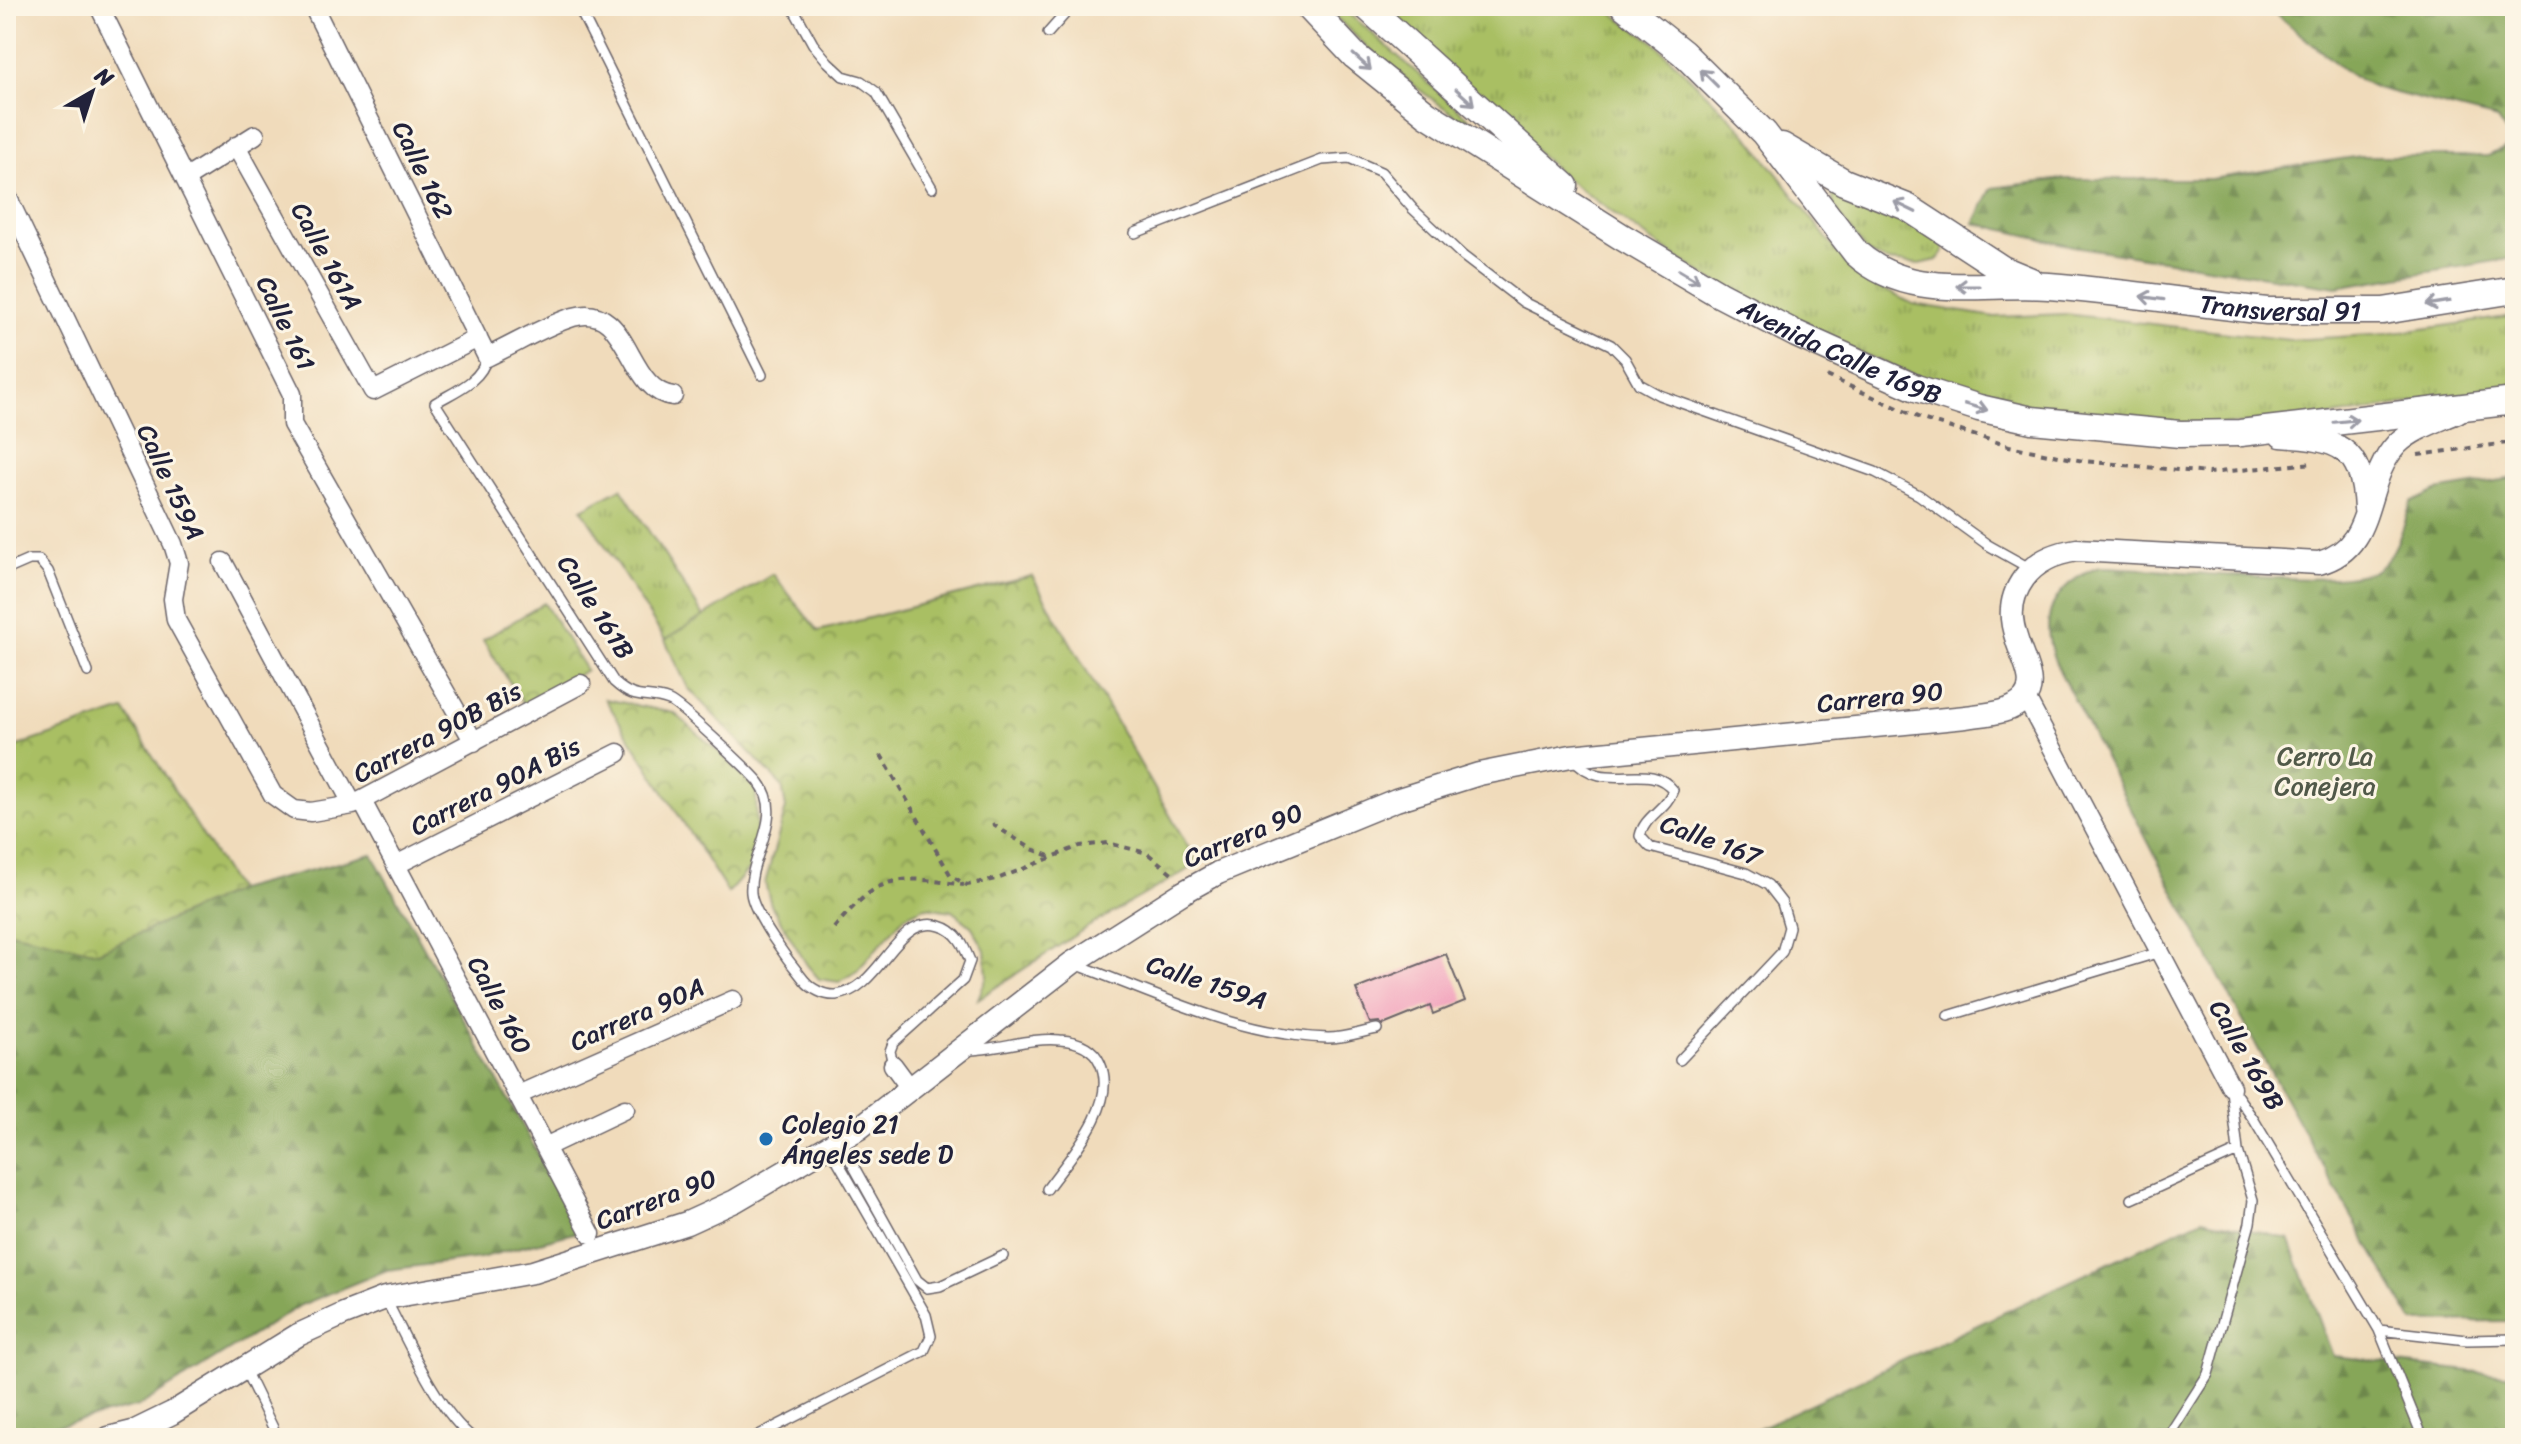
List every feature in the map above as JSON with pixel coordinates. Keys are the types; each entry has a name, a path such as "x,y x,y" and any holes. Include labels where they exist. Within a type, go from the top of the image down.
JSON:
{"main road":[{"name":"Avenida Calle 169B","path":"1308,6 1355,56 1427,114 1622,237 1719,294 1796,334 1916,388 2032,420 2180,434 2240,433 2465,408"},
{"path":"1366,6 1622,237"},
{"path":"1624,6 1683,53 1764,133 1842,237 1866,262 1895,277 1940,286 2046,285"},
{"path":"1764,133 1829,174 1907,207 2002,269 2046,285"},
{"name":"Transversal 91","path":"2046,285 2267,311 2339,313 2383,311 2515,290"},
{"path":"2465,408 2515,401"}],"street":[{"name":"Calle 161","path":"99,6 292,394 292,424 474,742"},
{"name":"Calle 162","path":"313,6 487,357"},
{"path":"185,179 255,135"},
{"name":"Calle 161A","path":"236,146 373,391 478,338"},
{"name":"Calle 159A","path":"6,194 173,544 179,563 173,599 176,620 273,795 294,810 311,812"},
{"path":"487,357 573,317 593,316 616,329 645,379 655,390 673,396"},
{"path":"2026,698 2031,685 2011,618 2016,591 2031,569 2046,558 2077,550 2319,563 2342,554 2357,536 2387,457 2398,443 2465,408"},
{"path":"2240,433 2318,439 2343,450 2360,473 2365,515"},
{"name":"Calle 160","path":"223,562 357,803 396,865 591,1234"},
{"name":"Carrera 90B Bis","path":"311,812 357,803 581,684"},
{"name":"Carrera 90","path":"109,1438 133,1432 172,1413 298,1335 385,1298 533,1272 687,1223 735,1201 858,1129 1072,963 1190,888 1218,873 1396,800 1479,774 1571,756 1966,717 2006,710 2026,698"},
{"name":"Calle 169B","path":"2026,698 2231,1087"},
{"name":"Carrera 90A Bis","path":"396,865 618,753"},
{"name":"Carrera 90A","path":"518,1095 733,1000"},
{"name":"Calle 161B","path":"893,1065 910,1088"},
{"path":"545,1147 625,1109"}],"lane":[{"path":"578,6 762,375"},
{"path":"792,6 813,44 828,62 843,76 861,81 876,92 932,188"},
{"path":"1048,33 1072,6"},
{"path":"1135,233 1322,160 1349,158 1381,172 1413,209 1463,256 1523,302 1611,345 1625,359 1639,384 1659,395 1875,472 1919,495 1988,545 2031,569"},
{"name":"Calle 161B","path":"487,357 476,379 435,403 614,682 626,693 672,702 760,783 769,804 768,825 752,876 754,909 806,983 828,996 850,994 863,985 904,935 918,927 935,924 950,929 963,944 970,961 963,980 893,1043 890,1051 893,1065"},
{"path":"6,570 29,560 39,560 48,571 88,672"},
{"name":"Calle 167","path":"1571,756 1581,768 1594,775 1654,776 1667,781 1673,790 1670,801 1642,827 1640,836 1650,847 1746,873 1768,885 1782,903 1789,927 1782,952 1680,1060"},
{"path":"1948,1016 2160,952"},
{"name":"Calle 159A","path":"1072,963 1224,1020 1331,1038 1377,1029"},
{"path":"959,1050 983,1050 1057,1039 1079,1043 1096,1055 1104,1072 1105,1094 1092,1125 1047,1189"},
{"path":"2167,1438 2208,1374 2250,1223 2253,1200 2238,1151 2231,1087"},
{"name":"Calle 169B","path":"2231,1087 2254,1120 2379,1330 2423,1438"},
{"path":"834,1143 917,1280 927,1288 940,1286 1003,1256"},
{"path":"753,1438 924,1351 931,1336 926,1315 834,1143"},
{"path":"2132,1199 2238,1151"},
{"path":"385,1298 444,1405 463,1431 473,1438"},
{"path":"2379,1330 2467,1340 2515,1339"},
{"path":"244,1367 278,1438"}],"path":[{"path":"2425,454 2515,442"},
{"path":"881,755 951,876 967,885"},
{"path":"992,824 1032,849 1052,857"},
{"path":"834,928 855,903 872,889 890,881 910,877 967,885 1000,878 1080,846 1108,843 1147,853 1190,888"}],"green space":[{"path":"1325,6 1341,6 1500,146 1408,81"},
{"path":"1381,6 1602,6 1654,42 1744,131 1856,276 1913,304 1995,317 2065,314 2290,340 2386,334 2515,316 2515,386 2297,422 2136,428 2010,414 1765,314 1649,239 1565,178"},
{"path":"2266,6 2515,6 2515,258 2336,287 2073,246 1974,223 1992,188 2063,179 2211,179 2361,156 2488,156 2512,145 2498,119 2376,88 2349,74"},
{"path":"1833,195 1846,195 1920,225 1943,242 1944,252 1937,260 1920,264 1887,261 1868,253 1833,207"},
{"name":"Cerro La Conejera","path":"2515,478 2515,1321 2413,1322 2186,915 2057,666 2048,633 2049,619 2059,594 2069,584 2099,567 2290,578 2360,575 2379,568 2391,555 2411,503 2436,491"},
{"path":"621,488 704,617 665,640 582,509"},
{"path":"773,574 818,631 1032,576 1198,864 1086,928 978,999 987,976 985,950 972,927 952,911 925,907 905,916 857,971 839,982 819,979 807,965 771,905 765,883 786,808 782,786 688,688 665,640"},
{"path":"544,603 586,670 526,708 483,640"},
{"path":"605,699 674,713 729,761 756,790 757,860 728,893"},
{"path":"124,710 237,890 98,952 6,931 6,750"},
{"path":"372,854 581,1231 480,1258 387,1270 301,1305 139,1406 60,1425 6,1433 6,931 98,951 237,890"},
{"path":"2202,1219 2289,1239 2333,1356 2515,1376 2515,1438 1738,1438"}],"building":[{"path":"1446,954 1465,1001 1433,1014 1430,1006 1383,1025 1370,1023 1356,989"}],"place":[{"name":"Colegio 21 Ángeles sede D","path":"766,1139"}]}
